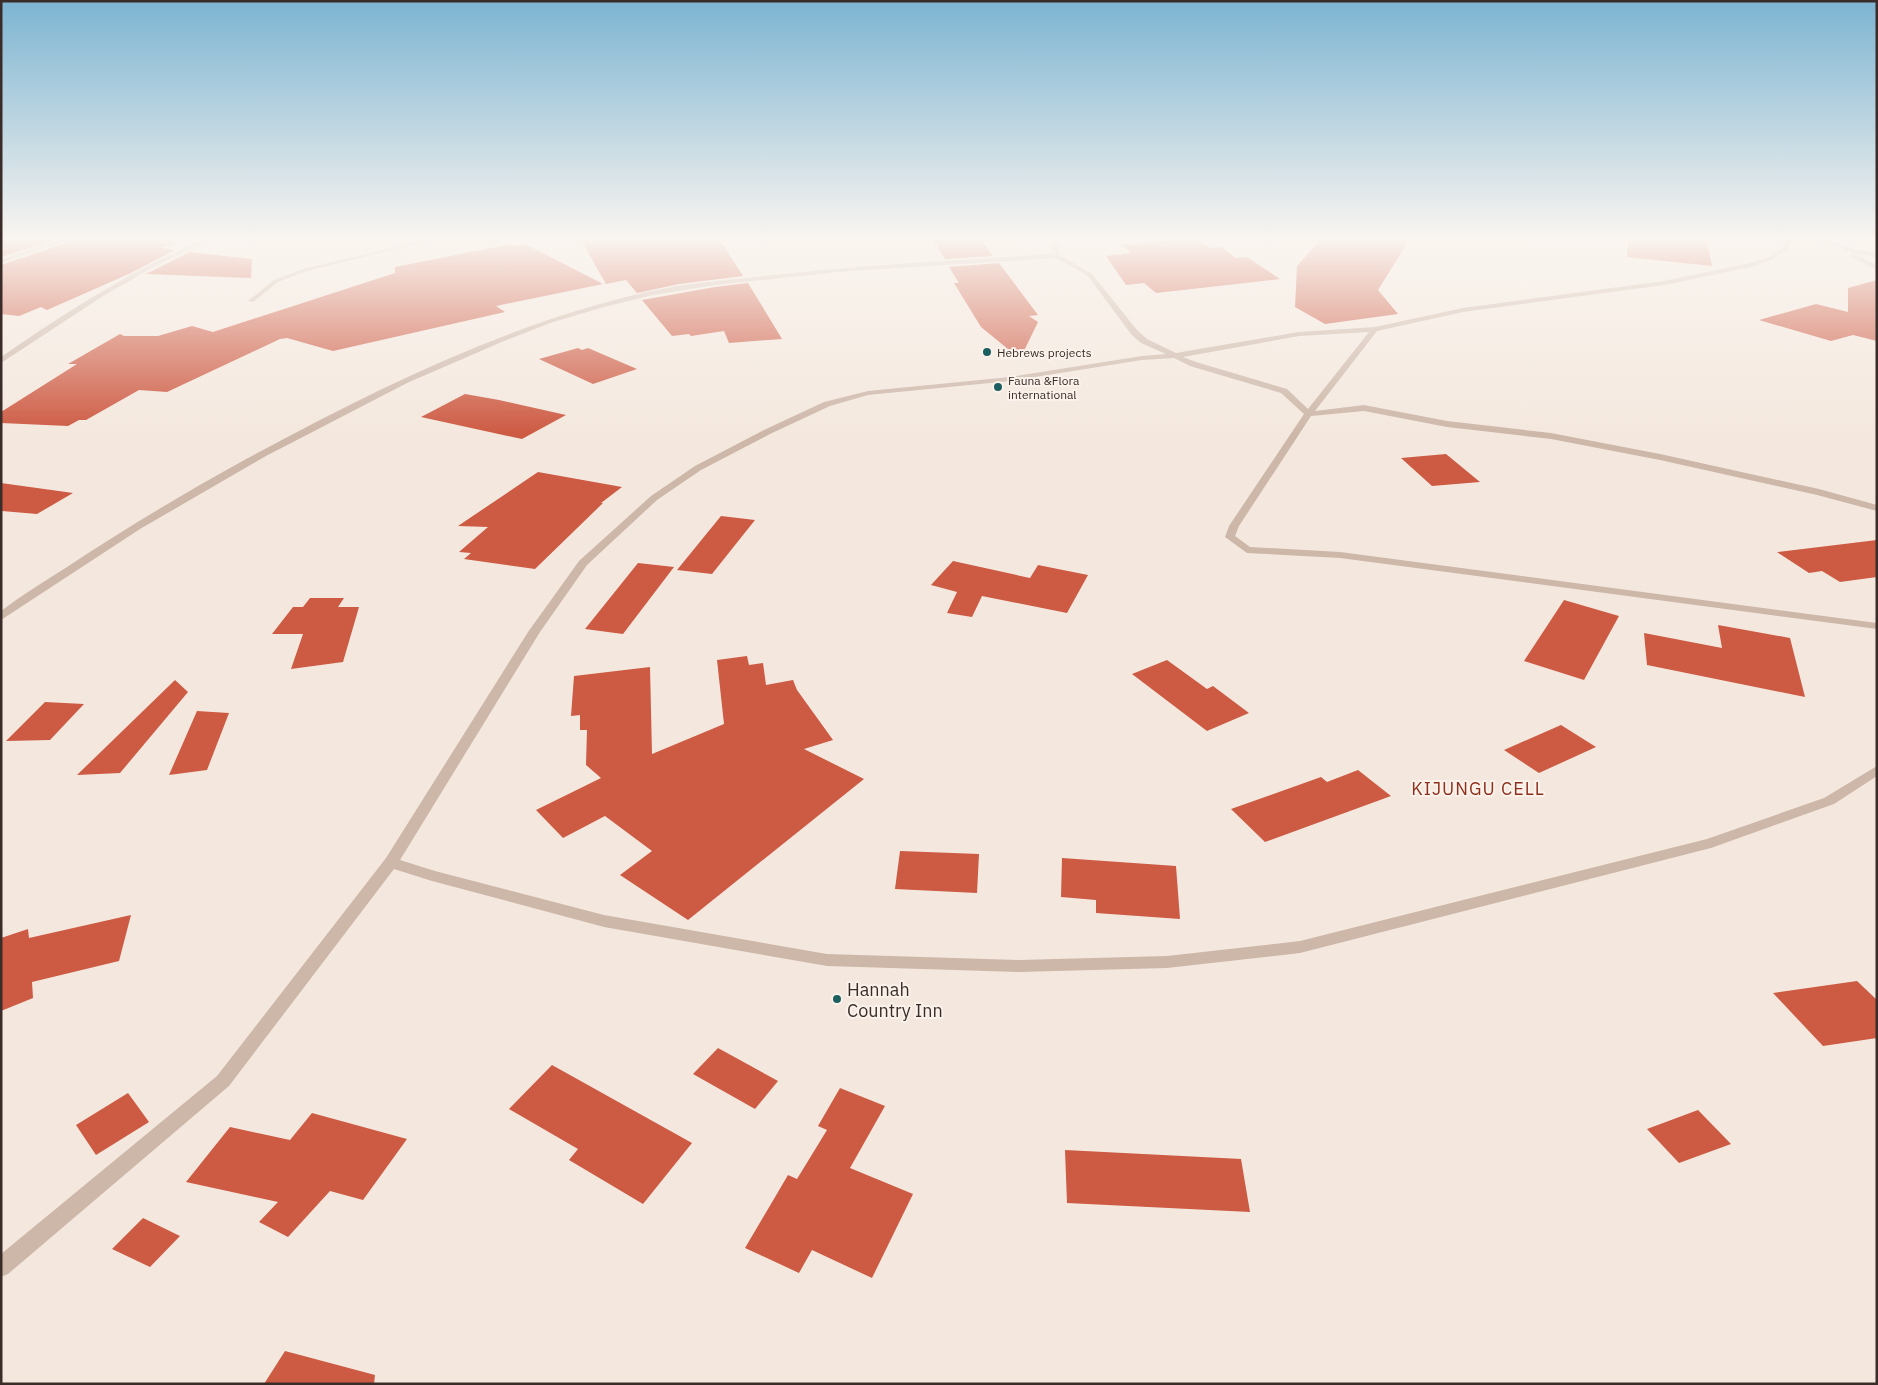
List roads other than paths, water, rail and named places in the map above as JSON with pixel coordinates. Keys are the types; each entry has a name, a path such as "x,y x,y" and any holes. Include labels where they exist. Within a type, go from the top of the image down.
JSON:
{"street":[{"path":"1,361 84,305"},
{"path":"1,617 120,535 219,477 328,419 429,370 503,337 604,305"},
{"path":"1113,305 1144,341 1173,356 1284,391 1308,414 1364,408 1447,424 1551,436 1660,457 1819,492 1877,508"},
{"path":"1,1267 223,1081 391,862 534,632 583,563 654,498 698,468 827,404 868,393 1010,379 1142,358 1173,356 1299,334 1375,329 1462,310 1501,305"},
{"path":"1375,329 1308,414 1234,526 1230,537 1247,550 1340,555 1877,626"},
{"path":"391,862 432,876 604,920 827,960 1019,966 1167,962 1300,947 1712,843 1829,802 1877,770"}],"place":[{"name":"Hebrews projects","path":"987,352"},
{"name":"Fauna &Flora international","path":"998,387"},
{"name":"Hannah Country Inn","path":"837,999"}],"district":[{"name":"KIJUNGU CELL","path":"1478,788"}]}
